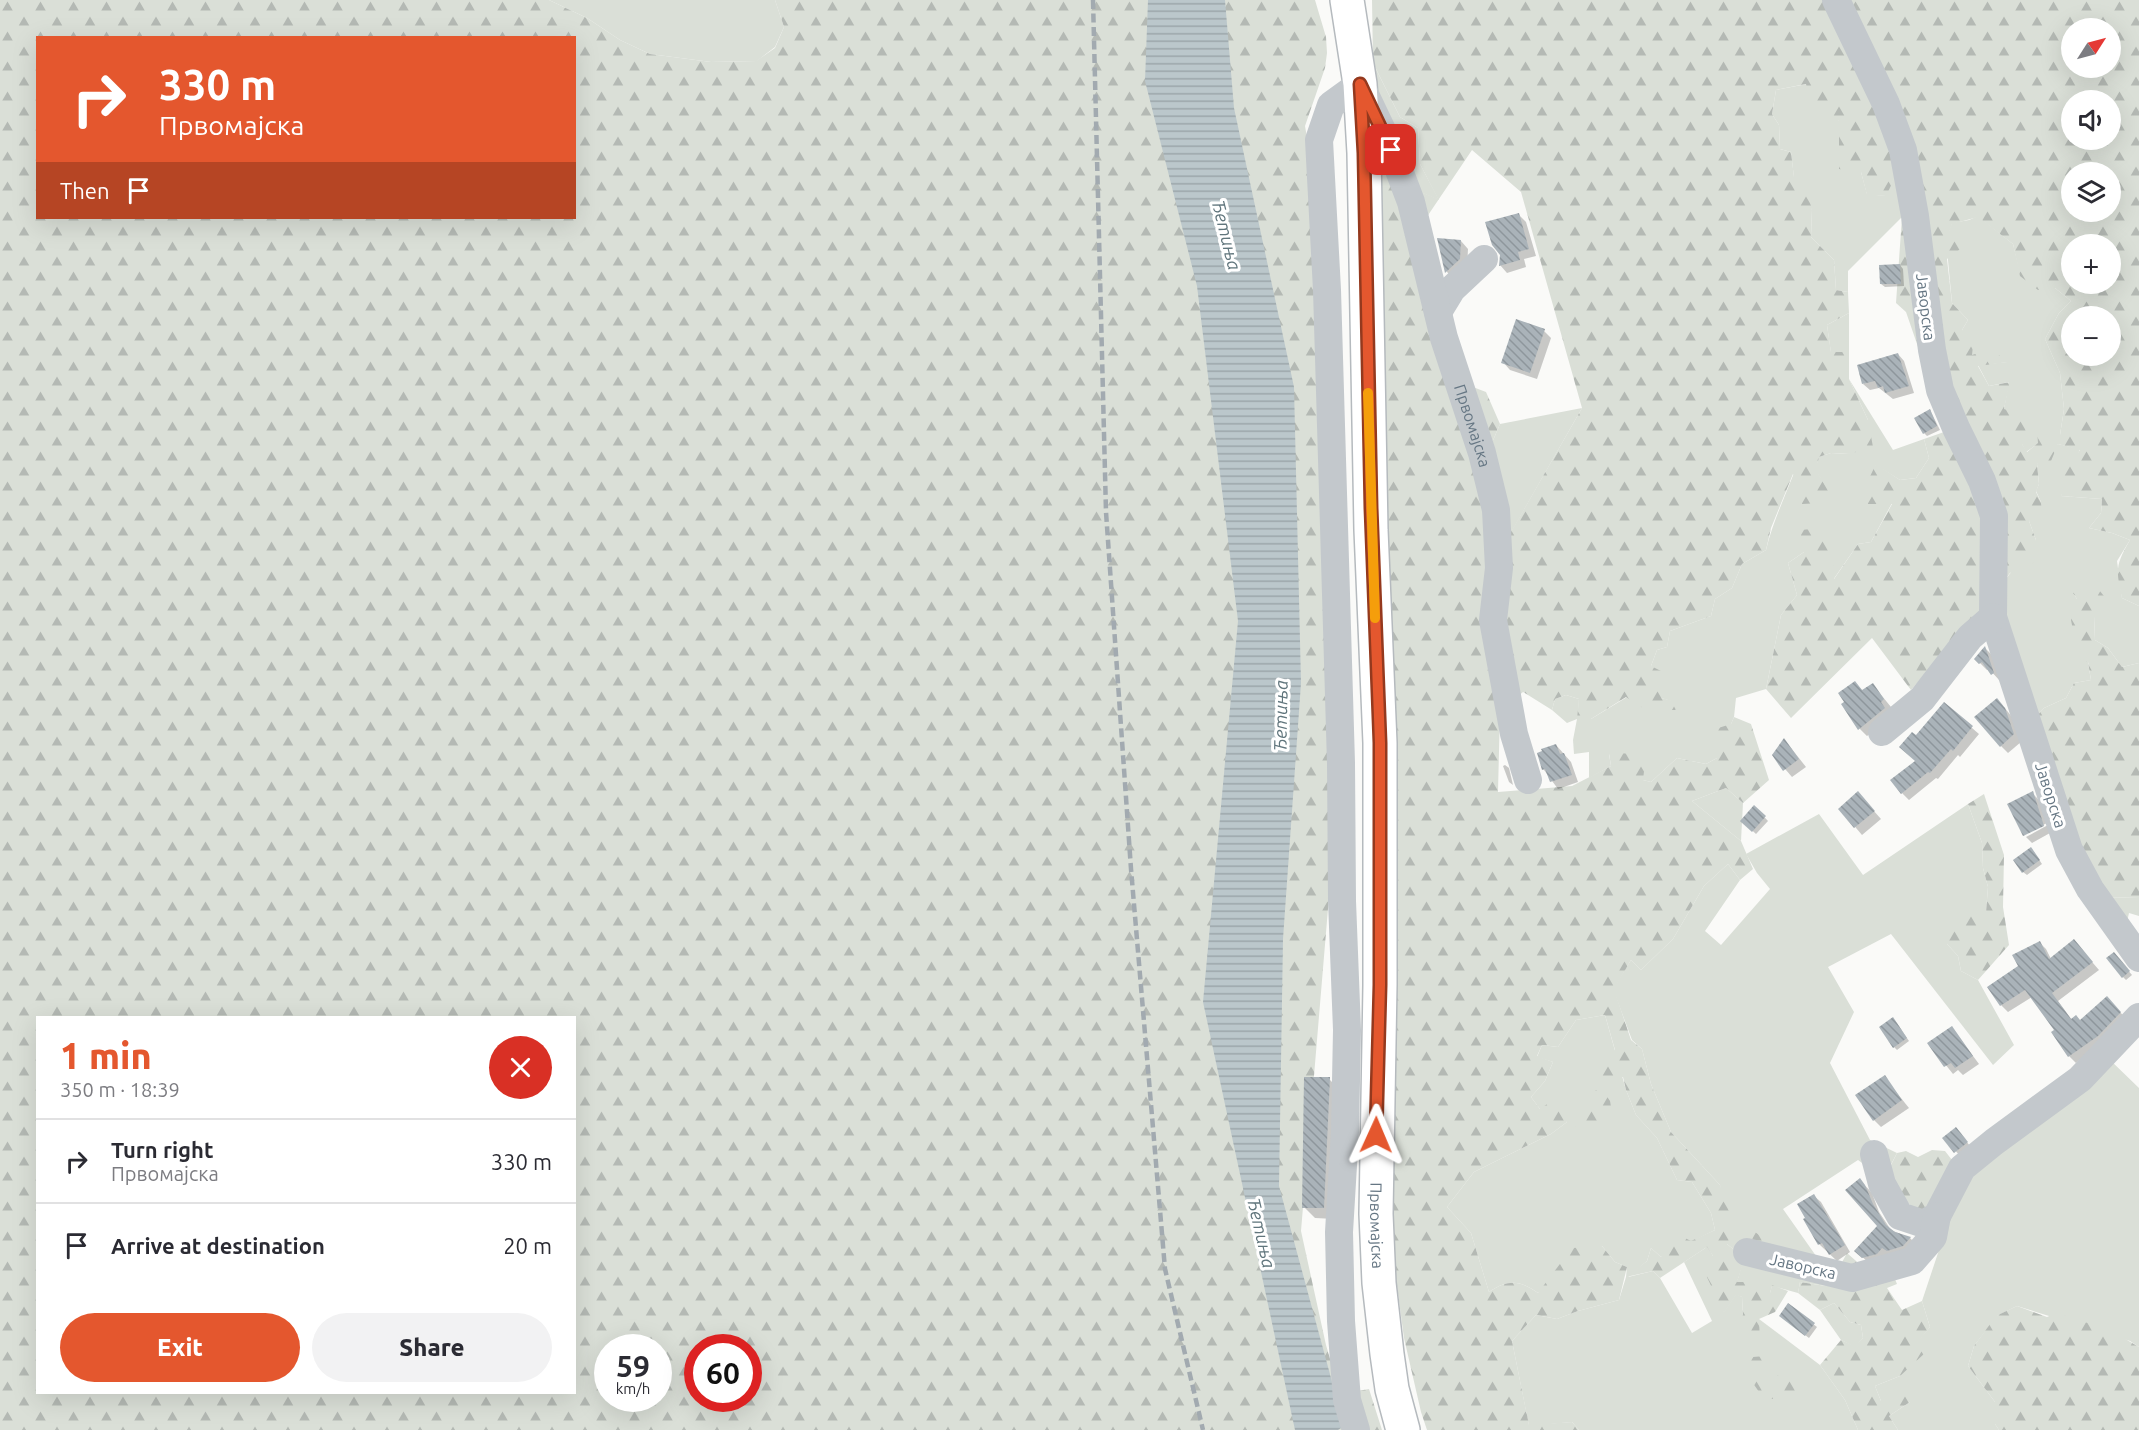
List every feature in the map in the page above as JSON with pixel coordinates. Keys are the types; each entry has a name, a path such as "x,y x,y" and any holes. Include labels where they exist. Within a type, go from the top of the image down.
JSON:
{"main road":[{"name":"Првомајска","path":"1347,0 1360,84 1364,153 1371,530 1380,743 1380,985 1376,1214 1379,1283 1387,1354 1392,1389 1403,1430"}],"street":[{"name":"Јаворска","path":"1836,0 1886,104 1903,150 1915,216 1932,350 1940,390 1982,481 1994,516 1993,617 2069,850 2090,889 2139,958"},
{"name":"Првомајска","path":"1360,84 1412,202 1444,338 1482,453 1496,510 1499,568 1493,620 1514,734 1528,780"},
{"path":"1356,1430 1347,1400 1341,1321 1339,1232 1346,1132 1347,1030 1327,291 1319,140 1331,105 1360,84"},
{"path":"1438,312 1452,290 1484,259"},
{"path":"1882,732 1922,699 1970,637 1993,617"},
{"name":"Јаворска","path":"1747,1252 1852,1278 1912,1261 1933,1237 1937,1215 1962,1168 2080,1079 2139,1017"},
{"path":"1874,1154 1882,1184 1900,1216 1924,1224 1937,1215"}],"green space":[{"path":"0,0 549,0 587,18 620,40 650,54 711,62 756,61 775,48 784,27 775,0 1315,0 1326,37 1327,53 1325,68 1305,126 1313,173 1331,873 1301,1231 1326,1345 1338,1386 1352,1392 1369,1389 1382,1430 0,1430"},
{"path":"549,0 775,0 784,27 775,47 757,61 711,62 650,54 620,40 587,18"},
{"path":"1372,0 2139,0 2139,606 2122,598 2119,580 2119,562 2130,540 2089,528 2101,513 2102,499 2061,496 2065,470 2080,450 2058,444 2051,461 2037,464 2039,484 2036,492 2041,502 2042,516 2029,521 2036,540 2033,563 2010,573 1988,602 1911,690 1872,638 1791,718 1766,689 1781,615 1797,595 1788,563 1804,552 1800,530 1824,528 1833,537 1834,579 1858,544 1871,542 1892,504 1868,504 1863,491 1876,464 1900,480 1916,478 1929,458 1924,439 1947,431 1906,312 1896,303 1902,217 1894,211 1903,194 1896,175 1886,196 1867,195 1861,172 1839,169 1839,121 1813,111 1806,84 1776,90 1772,114 1779,125 1780,149 1791,152 1794,177 1806,185 1812,210 1811,237 1834,260 1836,290 1848,292 1849,313 1827,325 1831,352 1849,352 1849,379 1868,420 1873,447 1849,454 1831,453 1819,457 1816,470 1830,493 1821,503 1802,504 1802,486 1793,474 1771,528 1766,550 1742,564 1732,588 1715,599 1711,616 1670,631 1667,647 1657,650 1651,666 1665,673 1668,681 1661,698 1683,703 1675,710 1646,710 1626,697 1591,719 1577,719 1579,699 1566,695 1555,699 1552,710 1523,692 1500,711 1498,792 1572,786 1611,766 1609,753 1646,754 1643,780 1651,782 1677,758 1706,764 1717,758 1712,730 1731,724 1734,717 1751,724 1769,780 1743,803 1726,788 1692,801 1741,841 1753,869 1740,880 1728,864 1704,886 1673,939 1641,970 1631,960 1614,989 1631,1040 1642,1049 1651,1084 1671,1132 1720,1185 1735,1228 1727,1244 1744,1258 1755,1232 1769,1242 1755,1266 1743,1264 1737,1282 1758,1282 1763,1293 1770,1293 1772,1285 1788,1291 1775,1312 1759,1319 1760,1344 1735,1329 1743,1315 1742,1297 1736,1295 1724,1313 1705,1273 1713,1256 1707,1247 1660,1278 1653,1271 1626,1277 1647,1261 1651,1248 1661,1257 1681,1236 1691,1241 1715,1230 1711,1213 1692,1182 1677,1180 1657,1138 1636,1115 1623,1077 1601,1076 1615,1050 1605,1015 1576,1020 1558,1047 1542,1045 1537,1056 1553,1062 1545,1081 1531,1097 1540,1109 1553,1100 1567,1122 1551,1134 1474,1172 1447,1207 1471,1233 1489,1292 1502,1285 1514,1283 1538,1293 1572,1248 1602,1246 1615,1262 1627,1267 1619,1300 1557,1319 1536,1315 1512,1341 1529,1425 1572,1422 1579,1430 1427,1430 1404,1338 1395,1271 1389,1109 1375,150 1394,181 1438,199 1420,164 1418,128 1400,117 1373,63","holes":["1472,150 1521,192 1582,408 1496,558 1488,452 1500,424 1486,392 1465,384 1414,236","1978,217 2013,244 2020,276 2038,290 2055,288 2061,293 2061,234 2121,234 2121,294 2062,294 2071,301 2066,306 2121,306 2121,366 2061,366 2061,311 2045,339 2060,373 2064,409 2060,435 2037,429 2038,443 2027,452 2022,444 2026,437 2025,416 2004,409 2010,382 1989,386 1978,366 2008,362 1991,349 1972,355 1974,336 1962,330 1968,320 1952,303 1947,259 1967,244 1947,239 1952,224"]},
{"path":"1373,63 1400,117 1418,128 1420,164 1439,200 1394,181 1384,153"},
{"path":"1807,84 1839,121 1861,172 1867,194 1885,196 1896,174 1902,217 1848,271 1848,292 1836,290 1834,260 1811,237 1812,210 1794,178 1791,152 1780,149 1779,125 1772,114 1776,90"},
{"path":"1978,216 2013,244 2021,276 2055,288 2071,301 2066,306 2061,306 2061,311 2045,339 2060,373 2064,409 2060,435 2039,443 2026,452 2004,409 2009,382 1989,386 1978,365 2007,362 1972,356 1962,330 1968,320 1952,303 1946,239 1952,223"},
{"path":"1849,313 1849,352 1831,353 1827,325"},
{"path":"1849,379 1893,450 1924,439 1929,458 1916,478 1900,480 1876,465 1868,504 1892,503 1871,542 1858,544 1833,580 1804,552 1788,563 1797,595 1781,615 1766,689 1736,698 1734,717 1717,758 1706,764 1677,758 1651,782 1643,780 1609,754 1611,766 1589,778 1589,752 1574,754 1573,740 1577,719 1567,723 1552,710 1555,699 1566,695 1579,699 1578,719 1591,719 1627,697 1682,704 1661,698 1651,666 1657,650 1667,647 1670,631 1711,616 1715,599 1732,588 1742,564 1766,550 1794,473 1802,485 1821,479 1815,470 1819,457 1831,453 1849,454 1868,420"},
{"path":"1582,408 1496,559 1488,452 1500,424"},
{"path":"2058,444 2080,449 2061,496 2102,499 2101,513 2089,528 2130,540 2117,561 2122,598 2139,606 2139,663 2122,667 2108,648 2095,640 2094,616 2073,593 2077,599 2091,680 2074,683 2066,698 2044,708 2035,718 1988,602 2036,540 2029,521 2041,502 2036,491 2039,484 2037,464"},
{"path":"2095,585 2108,601 2094,616 2095,640 2108,648 2122,667 2139,663 2139,898 2104,897 2091,880 2035,718 2044,708 2066,698 2074,683 2091,680 2088,662 2079,660 2071,620 2077,599 2073,593"},
{"path":"1726,788 1743,803 1741,841 1692,801"},
{"path":"1984,794 2004,855 2003,907 2009,945 1978,980 1961,971 1958,956 1947,944 1951,925 1967,907 1986,912 1988,887 1983,868 1982,843 1968,804"},
{"path":"1968,804 1982,843 1983,868 1988,887 1986,912 1947,944 1958,956 1961,971 1978,980 2014,1045 1993,1065 1891,934 1828,967 1854,1012 1830,1063 1870,1140 1897,1153 1886,1174 1888,1182 1858,1160 1783,1209 1833,1280 1826,1286 1800,1282 1798,1293 1772,1286 1770,1293 1762,1293 1737,1282 1744,1258 1727,1244 1720,1185 1671,1132 1651,1084 1642,1049 1632,1040 1613,989 1631,960 1641,970 1673,939 1704,886 1728,864 1740,880 1705,931 1721,945 1770,889 1746,854 1819,814 1863,875"},
{"path":"2104,897 2139,898 2139,916 2129,913 2125,931"},
{"path":"1605,1015 1626,1090 1636,1115 1657,1138 1677,1180 1692,1182 1711,1213 1715,1230 1661,1257 1651,1248 1647,1261 1628,1277 1653,1271 1660,1278 1692,1333 1712,1321 1684,1262 1707,1247 1713,1256 1724,1312 1736,1294 1742,1297 1743,1315 1759,1319 1820,1365 1845,1400 1858,1430 1579,1430 1572,1422 1529,1426 1512,1341 1536,1315 1557,1319 1619,1300 1627,1267 1615,1262 1602,1246 1538,1293 1514,1283 1502,1285 1489,1292 1471,1233 1447,1207 1474,1172 1551,1134 1567,1122 1540,1109 1531,1097 1545,1081 1553,1062 1537,1057 1542,1045 1558,1047 1576,1020"},
{"path":"2108,1058 2139,1088 2139,1347 2130,1341 2017,1306 1997,1316 1974,1346 1968,1366 1995,1402 1995,1424 1999,1430 1898,1430 1889,1416 1910,1402 1881,1401 1875,1386 1900,1376 1918,1341 1930,1327 1922,1301 1952,1211 1954,1169"},
{"path":"1596,1090 1603,1091 1610,1101 1613,1118 1592,1129 1574,1126 1572,1115"},
{"path":"1932,1150 1945,1151 1952,1160 1923,1218 1888,1182 1886,1175 1897,1153 1906,1151 1918,1157"},
{"path":"1847,1253 1864,1268 1887,1260 1897,1284 1887,1288 1902,1310 1922,1301 1930,1327 1919,1341 1925,1353 1900,1376 1875,1386 1881,1401 1902,1392 1910,1402 1889,1416 1898,1430 1858,1430 1845,1400 1820,1365 1841,1340 1855,1346 1863,1338 1861,1325 1850,1322 1834,1303 1820,1310 1798,1293 1800,1282 1826,1286 1833,1279"},
{"path":"1834,1303 1850,1322 1861,1325 1863,1338 1855,1347 1841,1340 1820,1310"},
{"path":"2017,1306 2047,1317 2056,1313 2110,1330 2139,1347 2139,1430 1999,1430 1995,1424 1995,1402 1968,1366 1974,1346 1996,1316"},
{"path":"1765,1356 1769,1366 1764,1374 1773,1399 1764,1399 1743,1369 1753,1357"},
{"path":"1789,1369 1800,1371 1797,1391 1780,1400 1776,1388 1777,1376"}],"water":[{"name":"Ђетиња","path":"1148,0 1225,0 1234,108 1294,387 1301,683 1283,939 1279,1186 1344,1426 1338,1430 1295,1430 1203,1002 1238,621 1197,286 1145,81"}],"building":[{"path":"1519,213 1529,249 1518,252 1520,260 1499,266 1500,255 1492,245 1485,222"},
{"path":"1437,238 1461,240 1460,259 1445,273"},
{"path":"1900,264 1901,284 1880,284 1879,265"},
{"path":"1516,319 1545,329 1530,373 1501,363"},
{"path":"1898,353 1909,386 1885,393 1883,386 1878,388 1875,381 1862,384 1857,365"},
{"path":"1930,409 1937,426 1923,434 1914,418"},
{"path":"1985,646 1994,673 1991,675 1982,662 1979,664 1974,659"},
{"path":"1855,681 1862,690 1873,683 1884,699 1881,702 1885,708 1858,730 1841,704 1844,702 1838,693"},
{"path":"1997,698 2005,708 2014,734 2000,747 1974,717"},
{"path":"1944,702 1973,726 1953,751 1951,749 1930,773 1928,772 1901,794 1890,780 1915,761 1899,747 1912,732 1916,735"},
{"path":"1784,738 1799,759 1783,771 1772,755"},
{"path":"1556,744 1560,754 1564,753 1572,775 1550,782 1545,769 1542,770 1537,753 1542,751 1541,749"},
{"path":"1858,791 1875,811 1854,828 1838,809"},
{"path":"2033,791 2044,826 2023,836 2007,804"},
{"path":"1754,805 1766,816 1752,832 1740,821"},
{"path":"2031,847 2040,860 2022,873 2013,860"},
{"path":"2074,939 2093,962 2052,993 2071,1019 2076,1015 2080,1020 2107,996 2121,1012 2098,1036 2068,1057 2051,1032 2054,1030 2025,990 2000,1006 1987,987 2018,966 2012,955 2040,941 2049,959"},
{"path":"2114,952 2130,971 2122,978 2106,958"},
{"path":"1893,1017 1907,1038 1893,1048 1879,1027"},
{"path":"1952,1026 1973,1056 1955,1068 1951,1063 1944,1067 1927,1043"},
{"path":"1885,1075 1902,1100 1873,1121 1855,1095"},
{"path":"1304,1077 1330,1077 1324,1208 1302,1208"},
{"path":"1956,1127 1968,1142 1954,1153 1942,1138"},
{"path":"1860,1178 1886,1225 1895,1232 1911,1237 1903,1246 1887,1251 1882,1248 1877,1254 1862,1258 1854,1251 1877,1226 1845,1190"},
{"path":"1814,1194 1845,1245 1829,1255 1822,1243 1818,1245 1797,1204"},
{"path":"1788,1303 1815,1323 1805,1336 1779,1316"}],"railway":[{"path":"1093,0 1106,512 1131,869 1165,1269 1203,1430"}],"slow traffic":[{"path":"1368,393 1375,618"}],"route":[{"path":"1376,1135 1380,985 1380,743 1366,330 1364,153 1360,84 1391,150"}]}
